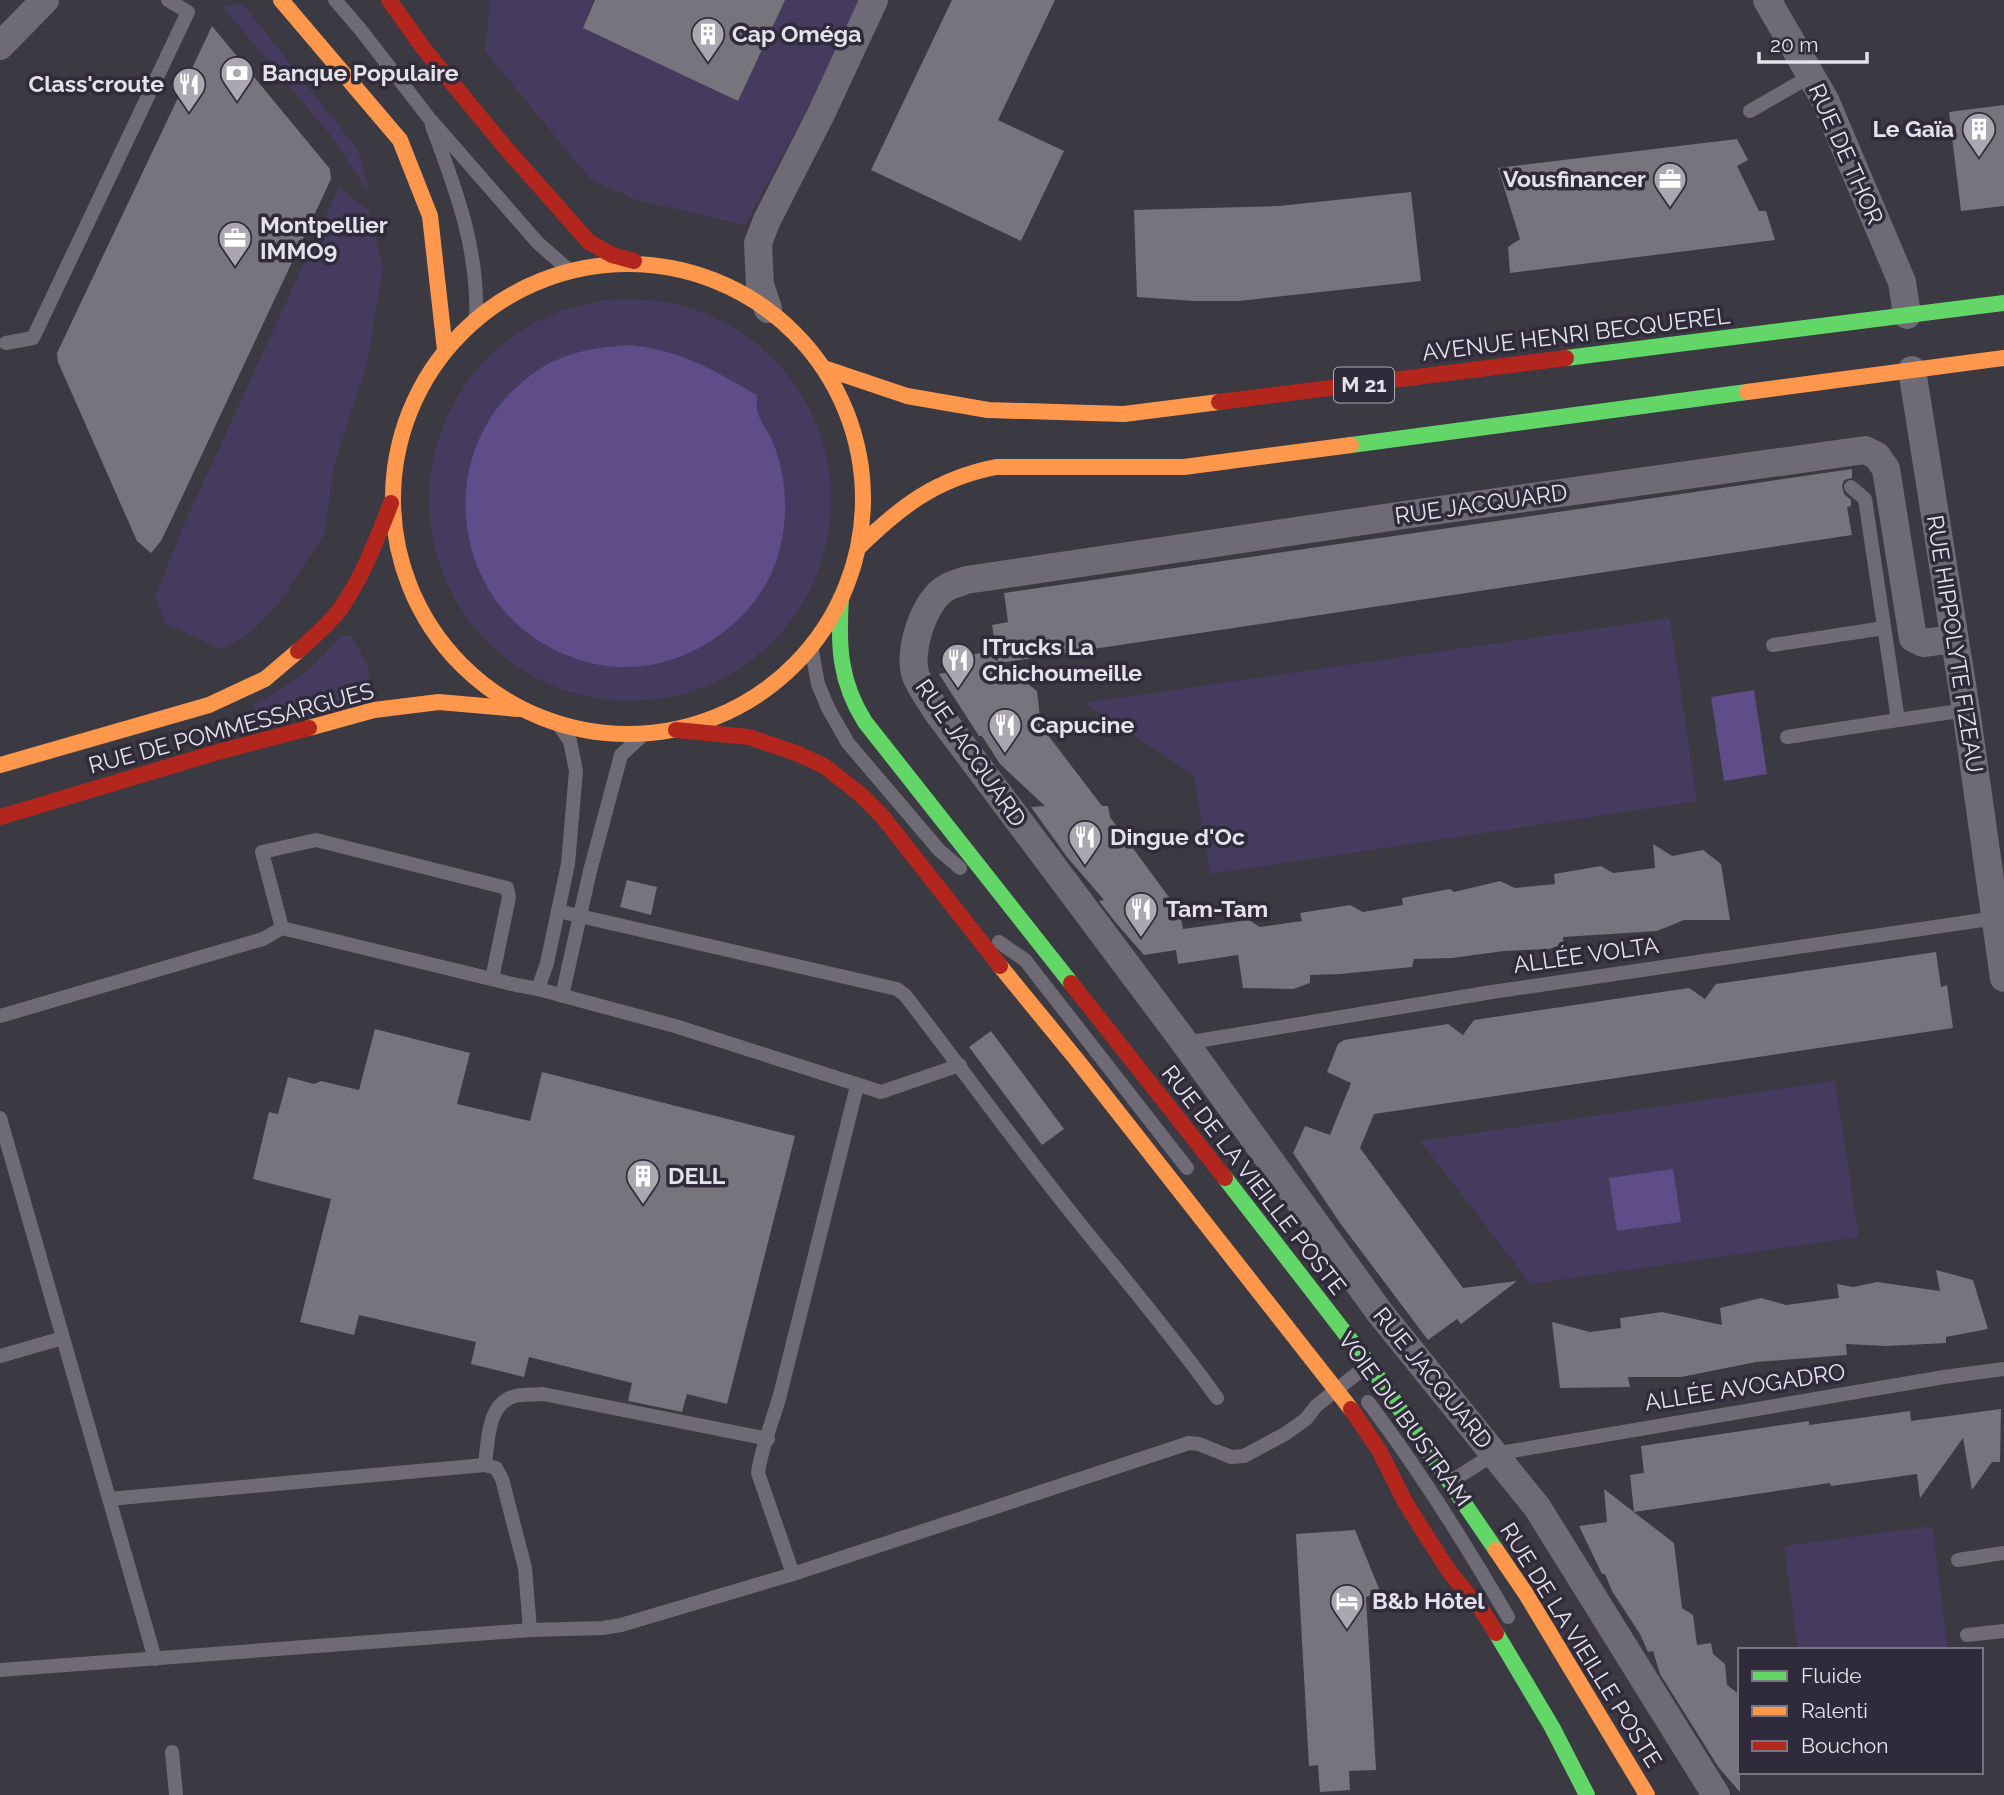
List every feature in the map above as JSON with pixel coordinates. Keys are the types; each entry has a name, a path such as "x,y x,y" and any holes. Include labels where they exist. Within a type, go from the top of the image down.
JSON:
{"main road":[{"path":"281,0 400,140 430,216 445,350"},
{"path":"389,0 424,49 495,135 589,242 612,255 639,263"},
{"path":"639,263 673,267 707,276 739,289 768,309 798,336 824,368 846,409 859,454 863,502 858,548 841,598 823,631 772,685 741,706 713,720 676,730 644,734 601,734 559,725 520,709 467,671 426,621 401,562 393,498 399,445 416,395 445,350 476,319 512,293 552,275 596,265 639,263"},
{"name":"AVENUE HENRI BECQUEREL","path":"824,368 907,396 988,410 1124,414 2004,303"},
{"path":"858,548 887,520 925,490 971,471 996,467 1184,467 2004,358"},
{"name":"RUE DE POMMESSARGUES","path":"0,765 209,705 265,679 320,632 341,608 371,555 393,498"},
{"name":"RUE DE LA VIEILLE POSTE","path":"841,598 838,641 851,700 865,722 1251,1211 1368,1364 1526,1594 1647,1795"},
{"name":"RUE DE POMMESSARGUES","path":"0,817 231,748 374,710 439,702 520,709"},
{"path":"676,730 748,737 796,753 824,766 860,794 882,816 957,914 1086,1071 1337,1389 1379,1450 1405,1502 1451,1574 1483,1612 1552,1727 1587,1795"}],"street":[{"path":"0,46 45,0"},
{"path":"768,309 760,285 758,243 874,0"},
{"name":"RUE DE THOR","path":"1767,0 1825,100 1902,282 1907,315"},
{"name":"RUE HIPPOLYTE FIZEAU","path":"1912,370 2000,918 2004,978"},
{"name":"RUE JACQUARD","path":"1716,1795 1537,1507 1380,1312 1185,1043 938,713 915,674 915,645 920,624 932,602 944,588 967,580 1412,513 1865,450 1877,456 1886,469 1913,638 1923,643 1954,639"}],"lane":[{"path":"6,343 33,338 188,12 168,0"},
{"path":"335,0 429,118 538,243 570,271"},
{"path":"1750,111 1811,76"},
{"path":"429,118 456,188 467,231 477,292 476,319"},
{"path":"1852,487 1865,499 1898,720"},
{"path":"1773,645 1884,628"},
{"path":"811,646 818,684 848,743 939,850 1017,917"},
{"path":"1787,737 1966,710"},
{"path":"538,989 547,963 568,864 576,771 569,741 559,725"},
{"path":"562,996 621,755 644,734"},
{"path":"282,928 262,852 316,840 507,888 509,897 492,979"},
{"path":"558,911 897,989 905,995 960,1065 1068,1209 1186,1355 1217,1398"},
{"path":"957,914 1026,960 1195,1178"},
{"name":"ALLÉE VOLTA","path":"1185,1043 1506,989 2000,918"},
{"path":"0,1016 263,939 282,928 538,989 675,1026 857,1086 887,1092 960,1065"},
{"path":"793,1574 758,1473 760,1457 768,1439 857,1086"},
{"path":"0,1118 155,1659"},
{"path":"0,1356 63,1338"},
{"path":"0,1670 621,1625 793,1574 1189,1443 1199,1444 1231,1457 1244,1456 1285,1434 1306,1419 1316,1406 1337,1389 1348,1374 1368,1364"},
{"name":"ALLÉE AVOGADRO","path":"1494,1454 2004,1369"},
{"name":"VOIE DU BUSTRAM","path":"1348,1374 1395,1436 1451,1521 1513,1624"},
{"path":"485,1465 489,1431 497,1406 512,1397 543,1394 768,1439"},
{"path":"1450,1483 1494,1454"},
{"path":"109,1499 485,1465 496,1468 502,1479 525,1567 530,1630"},
{"path":"1958,1560 2004,1553"},
{"path":"1967,1635 2004,1630"},
{"path":"172,1752 176,1795"}],"shaded area":[{"path":"490,0 593,0 583,28 738,100 785,0 866,0 745,225 637,200 591,180 485,51"},
{"path":"243,4 358,150 370,195 332,137 222,6"},
{"path":"339,187 369,211 383,267 367,365 334,465 325,533 277,606 246,636 220,649 165,623 155,596 186,520"},
{"path":"630,299 669,303 707,314 742,333 772,358 797,388 816,423 827,461 831,500 827,539 816,577 797,612 772,642 742,667 707,686 669,697 630,701 591,697 553,686 518,667 488,642 463,612 444,577 433,539 429,500 433,461 444,423 463,388 488,358 518,333 553,314 591,303"},
{"path":"630,345 681,357 711,369 757,395 758,413 771,438 780,466 785,509 779,552 766,584 734,624 706,644 677,658 649,665 620,667 577,659 533,637 500,605 478,567 467,524 467,480 480,437 505,398 543,367 564,357 607,347"},
{"path":"1670,618 1697,801 1210,874 1194,775 1084,703"},
{"path":"343,634 352,637 368,667 371,692 258,721 253,705 302,675"},
{"path":"1754,690 1767,774 1724,781 1711,697"},
{"path":"1835,1081 1859,1237 1531,1284 1420,1141"},
{"path":"1673,1169 1681,1222 1617,1231 1609,1178"},
{"path":"1932,1526 1948,1648 1798,1648 1784,1546"}],"building":[{"name":"Cap Oméga","path":"595,0 785,0 738,101 583,28"},
{"path":"952,0 1055,0 998,120 1064,151 1021,241 871,170"},
{"path":"212,26 330,169 331,179 175,512 161,541 151,553 137,541 58,362 57,353"},
{"name":"Le Gaïa","path":"2004,105 2004,206 1961,211 1949,112"},
{"path":"1737,139 1748,160 1737,166 1759,211 1766,211 1775,240 1510,273 1508,247 1520,239 1498,168"},
{"path":"1411,192 1421,281 1239,301 1137,297 1134,210 1279,206"},
{"path":"1852,469 1852,478 1844,480 1842,486 1844,494 1851,500 1851,506 1847,507 1852,535 1000,663 1037,691 1041,726 1102,806 1108,806 1110,817 1171,900 1178,899 1183,929 1249,920 1260,927 1302,921 1300,913 1350,905 1363,912 1403,905 1402,898 1450,889 1454,892 1500,881 1515,888 1555,884 1554,874 1601,866 1613,873 1655,868 1653,844 1672,856 1703,850 1721,864 1730,920 1684,920 1657,931 1563,937 1564,944 1549,949 1414,959 1412,967 1310,975 1310,983 1293,989 1243,988 1238,955 1178,964 1176,950 1144,955 1099,901 1104,900 1067,857 1031,807 1045,806 1000,764 939,674 966,669 965,656 985,652 998,662 992,625 1008,622 1004,593"},
{"path":"627,880 657,887 651,915 620,907"},
{"path":"1936,952 1941,987 1947,985 1953,1028 1374,1114 1360,1148 1463,1288 1517,1281 1461,1324 1457,1319 1428,1340 1340,1223 1293,1153 1305,1126 1330,1135 1351,1083 1327,1072 1338,1044 1344,1040 1448,1024 1463,1035 1474,1020 1689,988 1705,999 1716,984"},
{"path":"375,1029 470,1053 457,1104 530,1121 542,1072 795,1136 727,1404 687,1394 682,1412 628,1401 632,1383 529,1357 524,1377 471,1364 476,1342 359,1315 354,1335 300,1322 331,1199 253,1179 269,1112 278,1114 288,1077 314,1084 321,1081 359,1090"},
{"path":"991,1031 1064,1129 1042,1145 969,1047"},
{"path":"1936,1270 1973,1280 1988,1329 1946,1337 1946,1343 1887,1346 1846,1344 1847,1355 1756,1362 1681,1377 1628,1377 1630,1387 1560,1388 1552,1322 1590,1332 1621,1328 1620,1318 1662,1312 1722,1325 1720,1308 1761,1298 1786,1305 1839,1298 1837,1284 1853,1287 1877,1282 1940,1291"},
{"path":"2001,1409 2000,1462 1992,1462 1972,1490 1963,1438 1920,1498 1917,1474 1831,1486 1830,1483 1634,1512 1630,1475 1644,1473 1641,1446 1809,1421 1809,1425 1910,1411 1911,1421"},
{"path":"1604,1489 1674,1543 1682,1608 1693,1615 1697,1645 1711,1643 1713,1654 1725,1664 1727,1685 1738,1693 1740,1792 1719,1768 1660,1674 1653,1651 1648,1652 1605,1574 1602,1574 1579,1526 1607,1522"},
{"path":"1355,1530 1380,1591 1366,1597 1376,1770 1349,1771 1350,1790 1320,1792 1318,1765 1309,1766 1296,1534"}],"traffic: fast":[{"path":"1566,358 2004,303"},
{"path":"1351,445 1747,392"},
{"path":"841,598 842,662 856,707 865,722 1071,983"},
{"path":"1225,1178 1369,1364 1496,1550"},
{"path":"1496,1633 1552,1727 1587,1795"}],"traffic: slow":[{"path":"281,0 400,140 430,216 445,350"},
{"path":"628,264 674,269 718,282 759,304 794,333 823,368 845,409 858,453 863,499 858,545 845,589 823,630 794,665 759,694 718,716 674,729 628,734 582,729 538,716 497,694 462,665 433,630 411,589 398,545 393,499 398,453 411,409 433,368 462,333 497,304 538,282 582,269 628,264"},
{"path":"1747,392 2004,358"},
{"path":"824,368 907,396 988,410 1124,414 1219,402"},
{"path":"858,548 889,519 921,496 955,479 996,467 1184,467 1351,445"},
{"path":"0,765 209,705 265,679 298,651"},
{"path":"309,728 374,710 439,702 518,709"},
{"path":"1000,966 1351,1409"},
{"path":"1496,1550 1526,1594 1647,1795"}],"traffic: jam":[{"path":"389,0 424,49 504,146 589,242 612,255 634,261"},
{"path":"1219,402 1566,358"},
{"path":"298,651 331,620 349,596 369,557 391,503"},
{"path":"0,817 218,752 309,728"},
{"path":"676,730 749,737 824,766 860,794 882,816 1000,966"},
{"path":"1071,983 1225,1178"},
{"path":"1351,1409 1379,1450 1405,1502 1427,1537 1451,1574 1483,1612 1496,1633"}],"place":[{"name":"Cap Oméga","path":"708,64"},
{"name":"Banque Populaire","path":"237,103"},
{"name":"Class'croute","path":"189,114"},
{"name":"Le Gaïa","path":"1979,159"},
{"name":"Vousfinancer","path":"1670,209"},
{"name":"Montpellier IMMO9","path":"235,268"},
{"name":"ITrucks La Chichoumeille","path":"958,690"},
{"name":"Capucine","path":"1005,755"},
{"name":"Dingue d'Oc","path":"1085,867"},
{"name":"Tam-Tam","path":"1141,939"},
{"name":"DELL","path":"643,1206"},
{"name":"B&b Hôtel","path":"1347,1631"}]}
